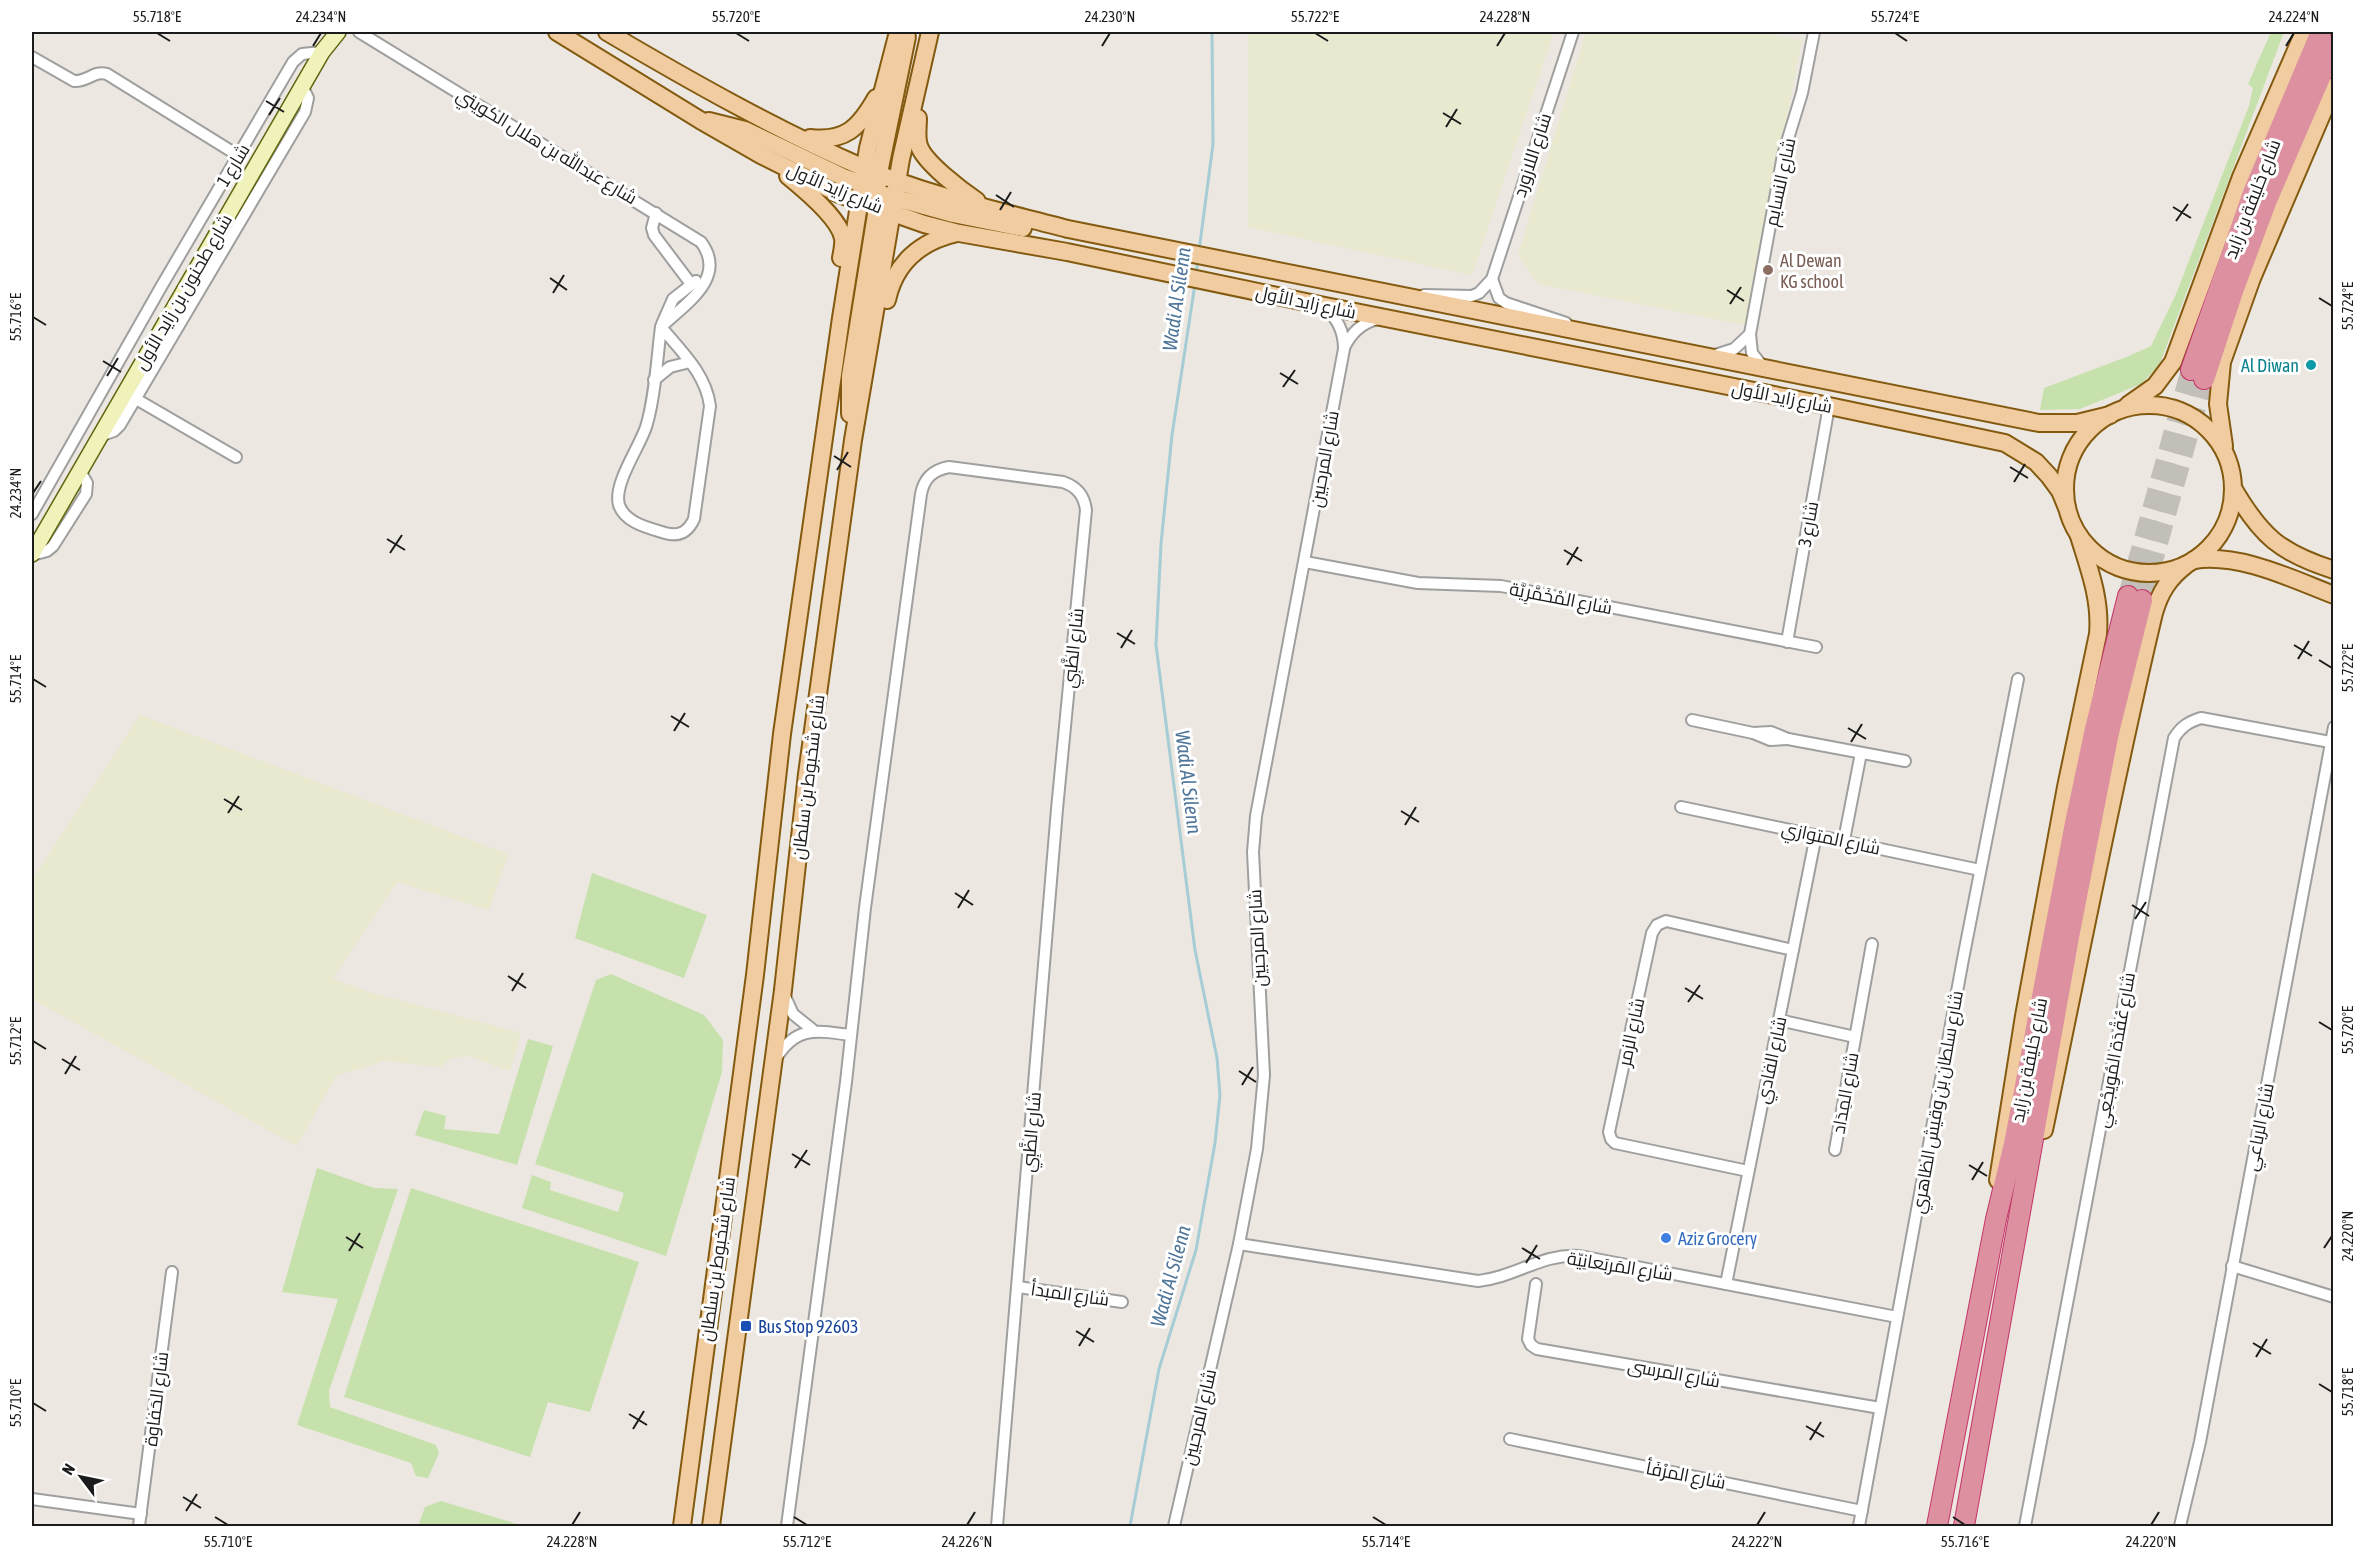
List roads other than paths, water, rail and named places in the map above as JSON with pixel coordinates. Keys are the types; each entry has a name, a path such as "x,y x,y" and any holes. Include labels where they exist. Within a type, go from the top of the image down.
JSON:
{"highway":[{"name":"شارع خليفة بن زايد","path":"2321,32 2253,193 2198,374 2233,291 2267,200 2334,45"},
{"name":"شارع خليفة بن زايد","path":"1937,1527 2092,741 2135,598 2069,937 1964,1527"}],"main road":[{"name":"شارع زايد الأول","path":"557,32 761,155 839,194 877,192"},
{"name":"شارع زايد الأول","path":"607,32 755,116 797,137 877,192 959,232 2005,443 2021,451 2043,469 2060,491 2067,508"},
{"name":"شارع شخبوط بن سلطان","path":"711,1527 783,990 807,774 853,440 877,192 885,81 898,32"},
{"path":"877,192 908,32"},
{"name":"شارع شخبوط بن سلطان","path":"682,1527 755,975 780,746 841,318 877,192 898,181 930,32"},
{"path":"1996,1219 2000,1164 2024,1016 2066,787 2098,634 2097,594 2079,536 2067,508 2065,486 2073,454 2085,435 2155,386 2173,362 2241,177 2304,32"},
{"path":"797,137 826,140 854,129 869,111 885,81"},
{"path":"918,84 918,138 921,150 947,178 988,208"},
{"path":"2019,1224 2035,1171 2111,799 2154,613 2165,585 2174,573 2207,550 2223,529 2230,513 2232,473 2225,453 2218,404 2223,362 2252,278 2334,86"},
{"path":"700,120 732,125 877,192 953,214 1031,229 1054,231 1068,229"},
{"path":"761,155 809,194 840,232 843,244 837,296 841,318"},
{"name":"شارع زايد الأول","path":"898,181 1068,229 2039,423 2077,423 2114,413"},
{"path":"853,440 868,397 893,277 924,245 959,232"},
{"path":"2114,413 2137,406 2156,405 2185,412 2209,429 2225,453"},
{"path":"2233,488 2254,522 2267,536 2300,558 2334,570"},
{"path":"2079,536 2094,553 2122,569 2154,573 2209,558 2241,562 2333,595"}],"street":[{"name":"شارع طحنون بن زايد الأول","path":"32,554 302,86 322,52 338,32"},
{"name":"شارع عبدالله بن هلال الكويتي","path":"359,32 701,242 710,258 707,277"},
{"name":"شارع اللازورد","path":"1492,279 1573,32"},
{"name":"شارع النسايم","path":"1764,368 1752,352 1750,334 1783,155 1802,93 1815,32"},
{"name":"شارع 1","path":"32,514 161,286 295,59 302,54 322,52"},
{"path":"32,57 67,78 81,81 94,73 107,74 239,156"},
{"path":"100,436 117,429 136,399 305,112 308,98 302,86"},
{"path":"656,213 652,228 654,236 691,284"},
{"path":"661,327 701,376 709,396 710,417 694,519 690,528 674,535 634,522 622,511 619,503 620,486 646,428 661,327 664,317 673,299 691,284 707,277"},
{"path":"661,327 696,294 707,277"},
{"path":"1412,298 1438,294 1472,297 1492,279 1499,298 1506,303 1562,321 1580,332"},
{"name":"شارع المرحبين","path":"1320,305 1336,320 1343,334 1344,349"},
{"name":"شارع المرحبين","path":"1174,1527 1239,1244 1257,1149 1264,1076 1254,834 1265,763 1344,349 1348,339 1359,328 1372,321 1386,318"},
{"path":"1702,356 1734,349 1750,334"},
{"path":"654,380 670,367 690,362"},
{"path":"136,399 236,457"},
{"name":"شارع 3","path":"1787,642 1829,406"},
{"name":"شارع الظَّبِي","path":"787,1527 846,1082 865,908 922,486 933,472 949,467 1071,485 1082,495 1086,510 1057,810 997,1527"},
{"name":"شارع المْخَمَّرِيَّة","path":"1305,562 1418,583 1501,586 1816,647"},
{"name":"شارع سلطان بن وقيش الظاهري","path":"1859,1527 1980,870 2018,679"},
{"name":"شارع عُقْدَة المُوِيجْعِي","path":"2025,1527 2174,738 2180,728 2189,721 2201,718 2330,742"},
{"path":"1692,720 1753,733 1770,740 1788,739 1905,761"},
{"name":"شارع الرباعي","path":"2180,1527 2200,1442 2334,727"},
{"path":"1844,840 1861,753"},
{"name":"شارع المتوازي","path":"1681,807 1980,870"},
{"name":"شارع الفادي","path":"1726,1284 1816,835"},
{"name":"شارع الزمر","path":"1748,1171 1615,1143 1609,1132 1652,933 1657,925 1666,921 1793,950"},
{"name":"شارع المِدَاد","path":"1834,1150 1872,944"},
{"path":"783,990 793,1014 813,1030"},
{"name":"شارع المِدَاد","path":"1779,1020 1855,1036"},
{"path":"773,1064 788,1043 799,1035 813,1030 850,1035"},
{"name":"شارع المَربَعانِيّة","path":"1239,1244 1463,1280 1493,1279 1552,1256 1571,1255 1897,1317"},
{"path":"2232,1266 2334,1297"},
{"name":"شارع الحَفاوة","path":"140,1527 172,1272"},
{"name":"شارع المرسى","path":"1536,1284 1528,1339 1537,1349 1880,1408"},
{"name":"شارع المبدأ","path":"1018,1287 1122,1302"},
{"name":"شارع المرْفَأ","path":"1510,1439 1862,1511"},
{"path":"32,1499 141,1514"}],"waterway":[{"name":"Wadi Al Silenn","path":"1199,251 1213,144 1212,32"},
{"name":"Wadi Al Silenn","path":"1196,275 1198,260"},
{"name":"Wadi Al Silenn","path":"1130,1526 1159,1369 1196,1250 1215,1143 1220,1095 1217,1058 1195,950 1156,645 1161,544 1172,435 1195,284"}],"tunnel":[{"path":"2128,596 2191,370"},
{"path":"2142,600 2204,379"}],"place":[{"name":"Al Dewan KG school","path":"1768,270"},
{"name":"Al Diwan","path":"2311,365"},
{"name":"Aziz Grocery","path":"1666,1238"},
{"name":"Bus Stop 92603","path":"746,1326"}]}
